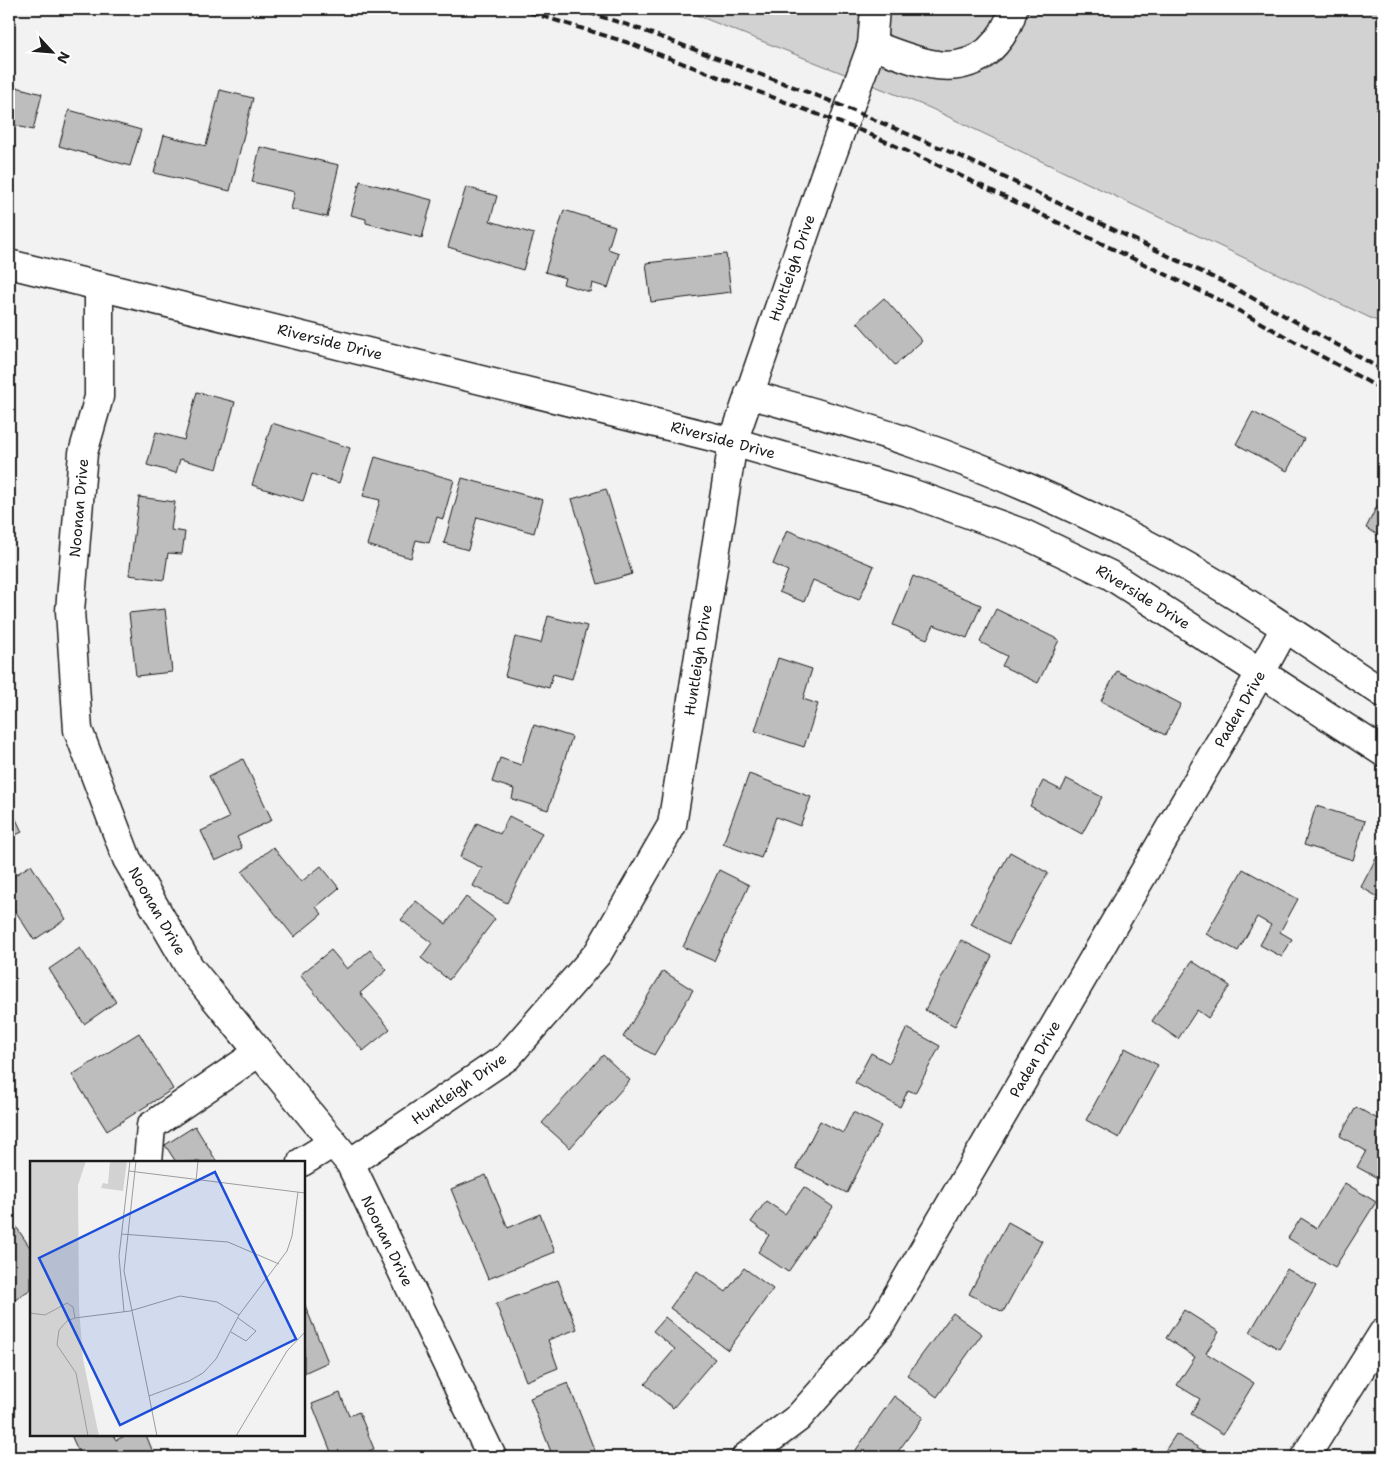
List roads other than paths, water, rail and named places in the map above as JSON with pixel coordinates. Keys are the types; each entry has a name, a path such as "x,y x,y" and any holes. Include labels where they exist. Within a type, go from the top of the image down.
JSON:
{"street":[{"name":"Huntleigh Drive","path":"350,1163 507,1057 598,953 672,825 733,442 824,177 872,45 875,9"},
{"path":"872,45 927,64 942,67 964,64 979,58 999,39 1008,24 1013,9"},
{"name":"Riverside Drive","path":"9,264 733,442 908,492 1022,533 1110,574 1383,752"},
{"name":"Noonan Drive","path":"99,286 99,397 83,453 70,611 78,730 126,859 190,968 350,1163 492,1457"},
{"path":"749,394 917,444 1000,476 1142,542 1285,628 1383,693"},
{"name":"Paden Drive","path":"746,1457 798,1418 880,1325 1285,628"},
{"path":"148,1161 151,1126 259,1052"},
{"path":"304,1161 333,1143"},
{"path":"1305,1457 1383,1333"}],"railway":[{"path":"519,9 629,43 867,133 955,173 1219,300 1383,390"},
{"path":"577,9 634,27 823,98 962,157 1227,284 1383,370"}]}
